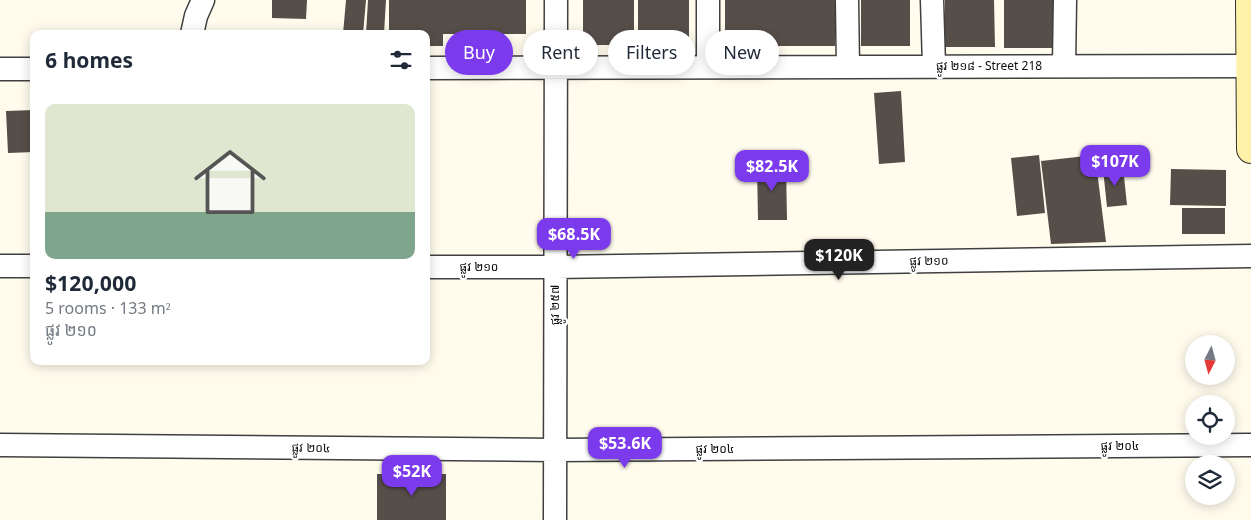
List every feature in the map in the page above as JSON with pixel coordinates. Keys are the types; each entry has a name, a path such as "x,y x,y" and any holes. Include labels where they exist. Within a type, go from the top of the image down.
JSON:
{"street":[{"path":"193,30 196,16 203,0"},
{"name":"ផ្លូវ ២៥៧","path":"556,0 556,30"},
{"path":"708,0 708,30"},
{"path":"847,0 848,67"},
{"path":"932,0 934,66"},
{"path":"1064,66 1065,0"},
{"path":"1250,0 1251,148"},
{"name":"ផ្លូវ ២១៨ - Street 218","path":"779,67 1251,66"},
{"name":"ផ្លូវ ២១៨ - Street 218","path":"598,68 705,67"},
{"name":"ផ្លូវ ២១៨ - Street 218","path":"430,68 523,68"},
{"path":"0,69 30,69"},
{"name":"ផ្លូវ ២៥៧","path":"555,75 555,520"},
{"name":"ផ្លូវ ២១០","path":"430,267 555,267 1251,256"},
{"path":"0,266 30,266"},
{"name":"ផ្លូវ ២០៤","path":"0,445 555,450 1251,445"}],"building":[{"path":"272,0 307,0 306,19 272,18"},
{"path":"346,0 366,0 363,30 343,30"},
{"path":"368,0 386,0 384,30 366,30"},
{"path":"389,0 526,0 526,30 523,30 523,34 513,34 513,30 445,30 443,46 430,46 430,30 389,30"},
{"path":"583,0 634,0 634,30 608,30 608,45 598,45 598,30 583,30"},
{"path":"638,0 689,0 689,30 638,30"},
{"path":"725,0 835,0 835,46 779,46 779,30 725,30"},
{"path":"861,0 910,0 910,46 861,46"},
{"path":"945,0 994,0 995,47 945,47"},
{"path":"1004,0 1057,0 1057,48 1004,48"},
{"path":"901,91 905,162 879,164 874,93"},
{"path":"30,110 30,152 8,153 6,111"},
{"path":"1039,155 1045,213 1017,216 1011,158"},
{"path":"1095,155 1106,242 1051,244 1041,161"},
{"path":"757,165 786,165 787,220 758,220"},
{"path":"1123,167 1127,205 1107,207 1103,169"},
{"path":"1171,169 1226,170 1226,206 1170,205"},
{"path":"1182,208 1225,208 1225,234 1182,234"},
{"path":"377,474 446,474 446,520 377,520"}]}
